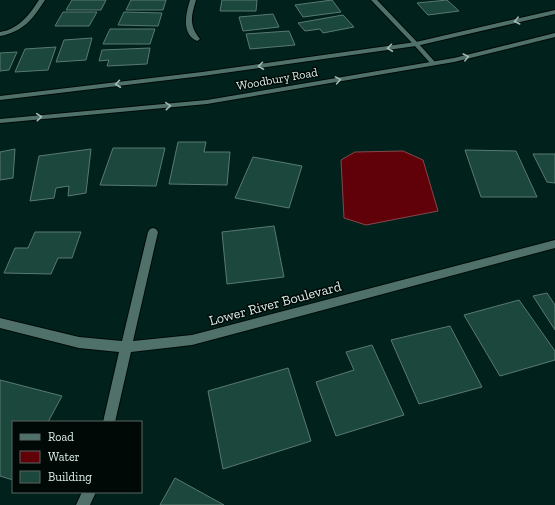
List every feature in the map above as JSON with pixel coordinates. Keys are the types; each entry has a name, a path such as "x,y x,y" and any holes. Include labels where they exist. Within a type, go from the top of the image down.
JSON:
{"street":[{"path":"0,34 21,27 27,22 42,0"},
{"path":"193,0 188,26 189,31 197,39"},
{"path":"374,0 434,63"},
{"name":"Woodbury Road","path":"0,98 194,75 416,44 555,12"},
{"name":"Woodbury Road","path":"0,121 207,102 434,63 555,35"},
{"path":"109,421 153,232"},
{"name":"Lower River Boulevard","path":"0,323 61,338 94,344 127,347 159,345 192,340 555,244"},
{"path":"83,505 89,493"}],"water":[{"path":"403,151 423,160 438,211 366,225 344,218 341,160 355,152"}],"building":[{"path":"72,0 106,0 101,10 66,10"},
{"path":"131,0 166,0 163,10 126,10"},
{"path":"222,0 257,0 256,11 220,11"},
{"path":"332,0 341,12 303,17 295,5"},
{"path":"447,0 459,11 428,15 417,3"},
{"path":"63,12 97,12 89,26 55,26"},
{"path":"124,12 162,13 158,26 118,25"},
{"path":"273,14 279,27 243,31 239,17"},
{"path":"343,15 354,27 323,33 320,29 305,31 298,23"},
{"path":"110,29 155,29 150,44 103,44"},
{"path":"289,31 295,45 250,49 246,34"},
{"path":"92,38 86,60 56,62 64,40"},
{"path":"56,47 48,70 15,72 25,49"},
{"path":"150,48 147,64 107,66 109,60 99,61 102,50"},
{"path":"17,52 9,70 0,71 0,53"},
{"path":"178,142 206,142 204,152 230,152 227,185 169,184"},
{"path":"113,148 165,148 156,186 100,185"},
{"path":"15,149 13,178 0,180 0,152"},
{"path":"91,149 86,193 68,196 69,186 56,188 54,198 30,201 39,156"},
{"path":"465,150 516,151 537,197 481,197"},
{"path":"533,154 555,154 555,183 547,182"},
{"path":"253,157 302,166 289,208 235,198"},
{"path":"274,226 284,277 227,284 222,232"},
{"path":"35,232 81,232 72,258 58,258 51,274 4,273 15,248 28,248"},
{"path":"547,293 555,305 555,330 533,296"},
{"path":"519,300 555,351 555,360 500,376 464,315"},
{"path":"450,326 482,387 419,404 391,340"},
{"path":"372,345 404,415 336,436 316,382 354,370 346,352"},
{"path":"288,368 311,441 223,469 208,391"},
{"path":"0,380 62,396 49,421 12,421 12,480 0,476"},
{"path":"175,478 224,505 160,505"}]}
